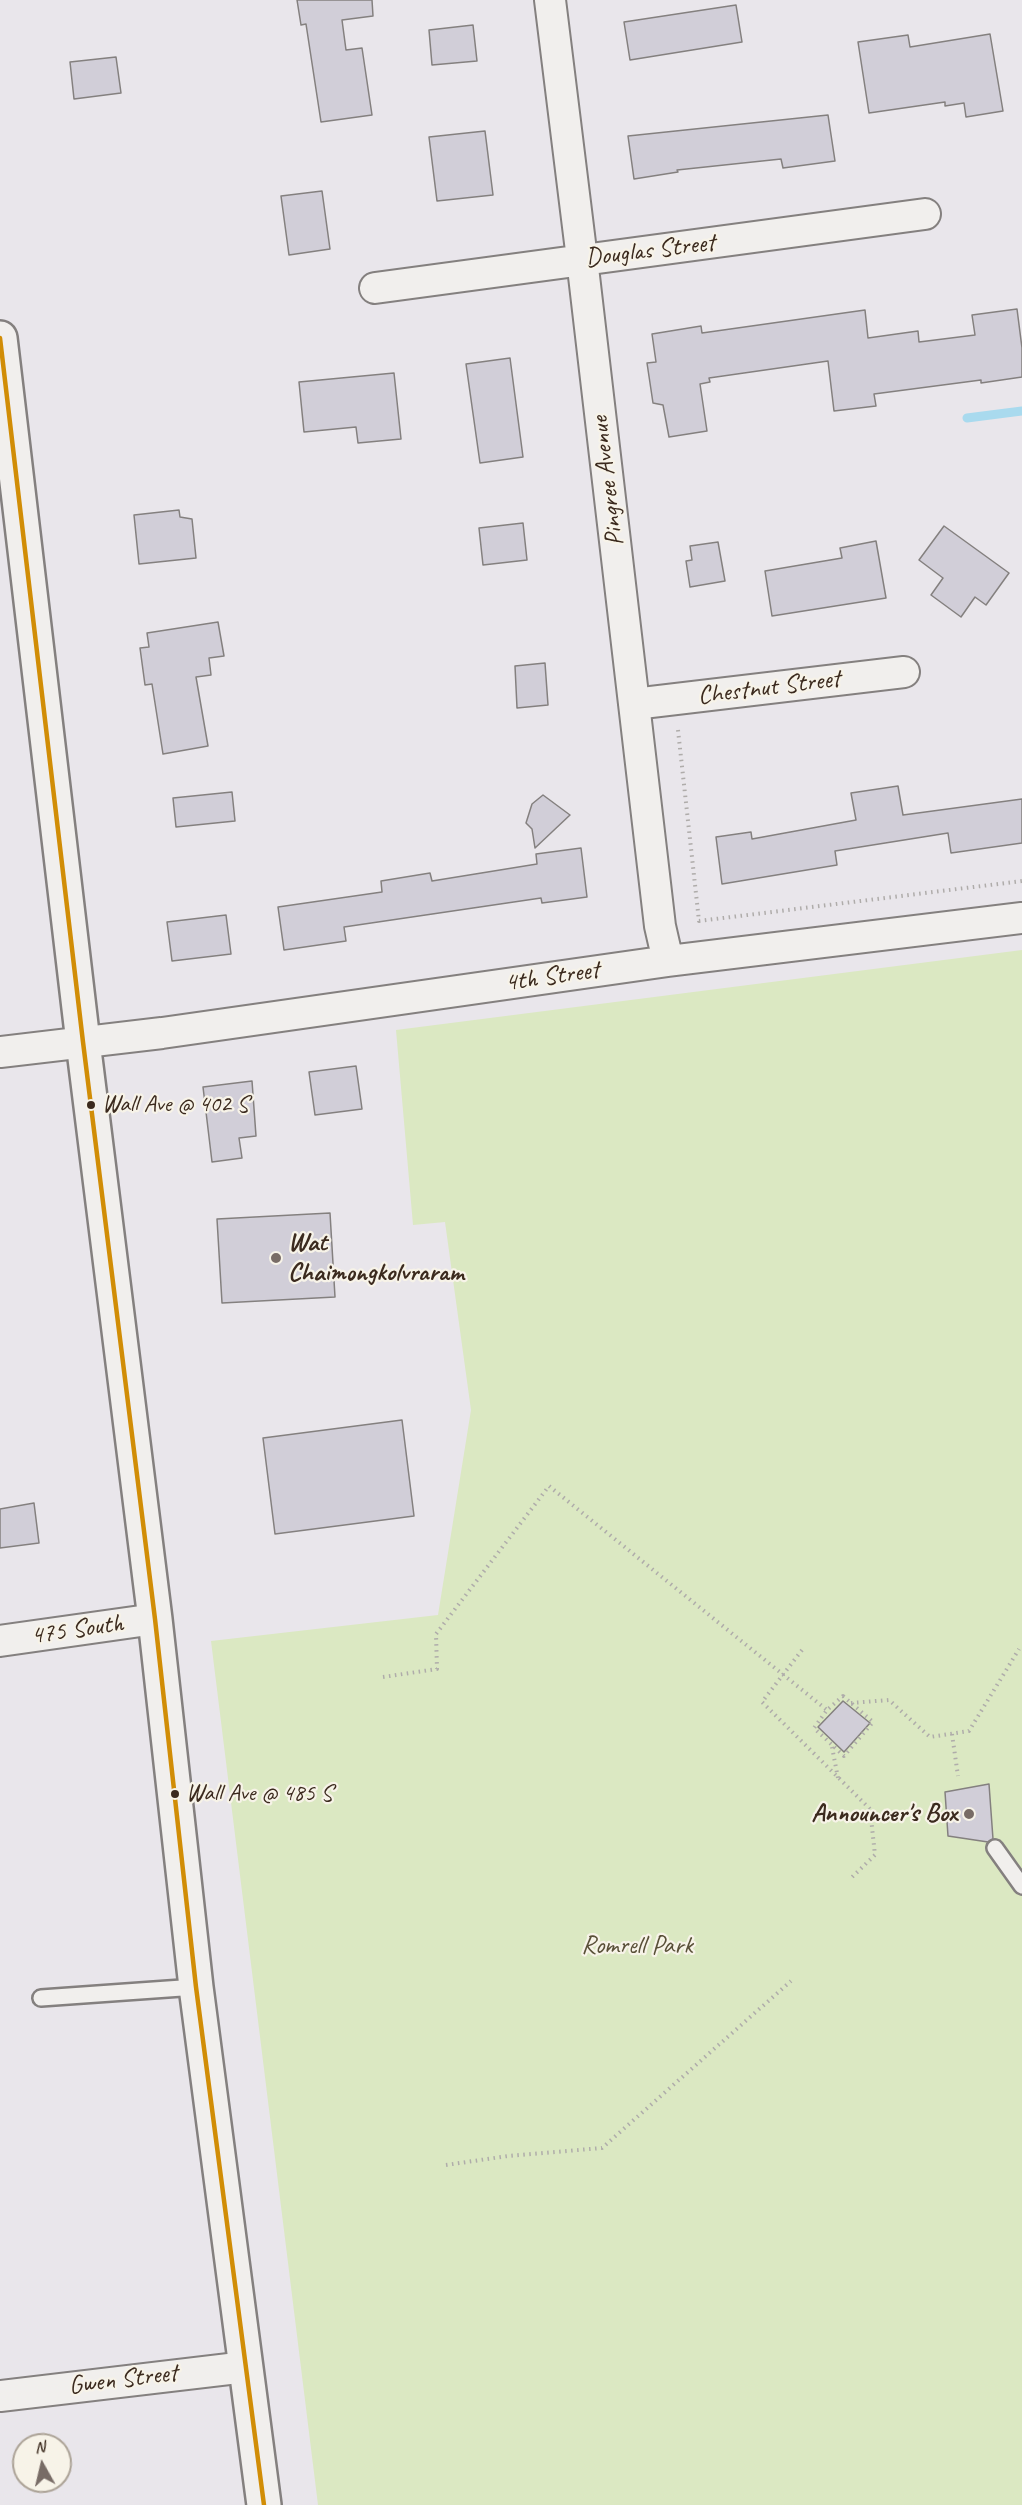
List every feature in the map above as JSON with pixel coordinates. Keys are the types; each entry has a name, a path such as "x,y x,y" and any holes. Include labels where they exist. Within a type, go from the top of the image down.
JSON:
{"main road":[{"path":"0,338 196,1987 264,2505"}],"street":[{"name":"Pingree Avenue","path":"550,0 660,926 668,961"},
{"name":"Douglas Street","path":"375,288 925,214"},
{"name":"Chestnut Street","path":"634,704 904,672"},
{"name":"4th Street","path":"0,1052 668,961 1022,918"},
{"name":"475 South","path":"0,1641 154,1619"},
{"name":"Gwen Street","path":"0,2396 246,2367"}],"lane":[{"path":"995,1848 1022,1886"},
{"path":"41,1998 196,1987"}],"path":[{"path":"678,730 699,921 1022,881"},
{"path":"383,1677 437,1670 436,1635 440,1628 549,1486 784,1673 827,1710"},
{"path":"851,1703 889,1700 930,1737 969,1731 1019,1648"},
{"path":"802,1650 762,1702 870,1809 875,1855 849,1880"},
{"path":"843,1696 851,1703 873,1722 844,1756 814,1728 827,1710 843,1696"},
{"path":"952,1734 958,1776"},
{"path":"832,1746 838,1779"},
{"path":"446,2165 508,2156 602,2148 791,1981"}],"green space":[{"name":"Romrell Park","path":"1022,950 1022,2505 318,2505 211,1641 438,1615 471,1410 445,1222 413,1225 396,1030"}],"building":[{"path":"297,0 372,0 373,16 342,20 346,50 362,48 372,115 321,122 306,24 301,25"},
{"path":"736,5 742,42 630,60 624,22"},
{"path":"473,25 477,61 432,65 429,30"},
{"path":"990,34 1003,111 966,117 964,103 945,106 945,102 869,113 858,42 908,35 910,47"},
{"path":"116,57 121,93 74,99 70,62"},
{"path":"828,115 835,161 783,168 781,159 677,170 678,172 634,179 628,136"},
{"path":"485,131 493,195 437,201 429,137"},
{"path":"322,191 330,249 289,255 281,196"},
{"path":"1017,309 1022,348 1022,377 874,394 876,406 834,411 828,361 709,378 710,382 700,384 707,431 669,437 663,405 653,403 647,363 656,362 652,334 701,326 702,333 865,310 868,338 918,331 919,342 975,335 972,315"},
{"path":"510,358 523,457 480,463 466,364"},
{"path":"394,373 401,439 358,443 356,427 304,432 299,382"},
{"path":"179,510 180,517 192,519 196,558 139,564 134,515"},
{"path":"523,523 527,560 483,565 479,528"},
{"path":"944,526 1009,573 986,605 975,597 961,617 931,595 943,578 919,560"},
{"path":"876,541 886,598 772,616 765,571 842,558 840,548"},
{"path":"718,542 725,581 690,587 686,561 692,560 690,546"},
{"path":"218,622 224,656 209,658 211,675 196,677 208,746 163,754 152,684 145,685 140,648 149,647 147,633"},
{"path":"545,663 548,705 517,708 515,666"},
{"path":"898,786 903,815 1022,799 1022,843 951,853 948,833 835,851 837,865 722,884 716,837 751,832 752,839 856,820 851,793"},
{"path":"232,792 235,821 176,827 173,798"},
{"path":"543,795 570,815 535,848 532,829 526,823 532,804"},
{"path":"581,848 587,897 542,903 541,898 344,927 346,941 284,950 278,907 382,892 381,881 430,873 432,881 537,864 536,854"},
{"path":"226,915 231,954 172,961 167,922"},
{"path":"356,1066 362,1109 315,1115 309,1072"},
{"path":"252,1081 256,1136 239,1138 242,1158 212,1162 203,1087"},
{"name":"Wat Chaimongkolvraram","path":"330,1213 335,1297 222,1303 217,1219"},
{"path":"402,1420 414,1516 275,1534 263,1438"},
{"path":"34,1503 39,1543 0,1548 0,1509"},
{"path":"843,1701 870,1723 844,1752 818,1727"},
{"name":"Announcer's Box","path":"989,1784 993,1839 988,1842 948,1836 945,1792"}],"waterway":[{"path":"967,418 1022,411"}],"transit line":[{"path":"0,338 83,1042 155,1619 196,1987 264,2505"}],"place":[{"name":"Wall Ave @ 402 S","path":"91,1105"},
{"name":"Wat Chaimongkolvraram","path":"276,1258"},
{"name":"Wall Ave @ 485 S","path":"175,1794"},
{"name":"Announcer's Box","path":"969,1814"}]}
